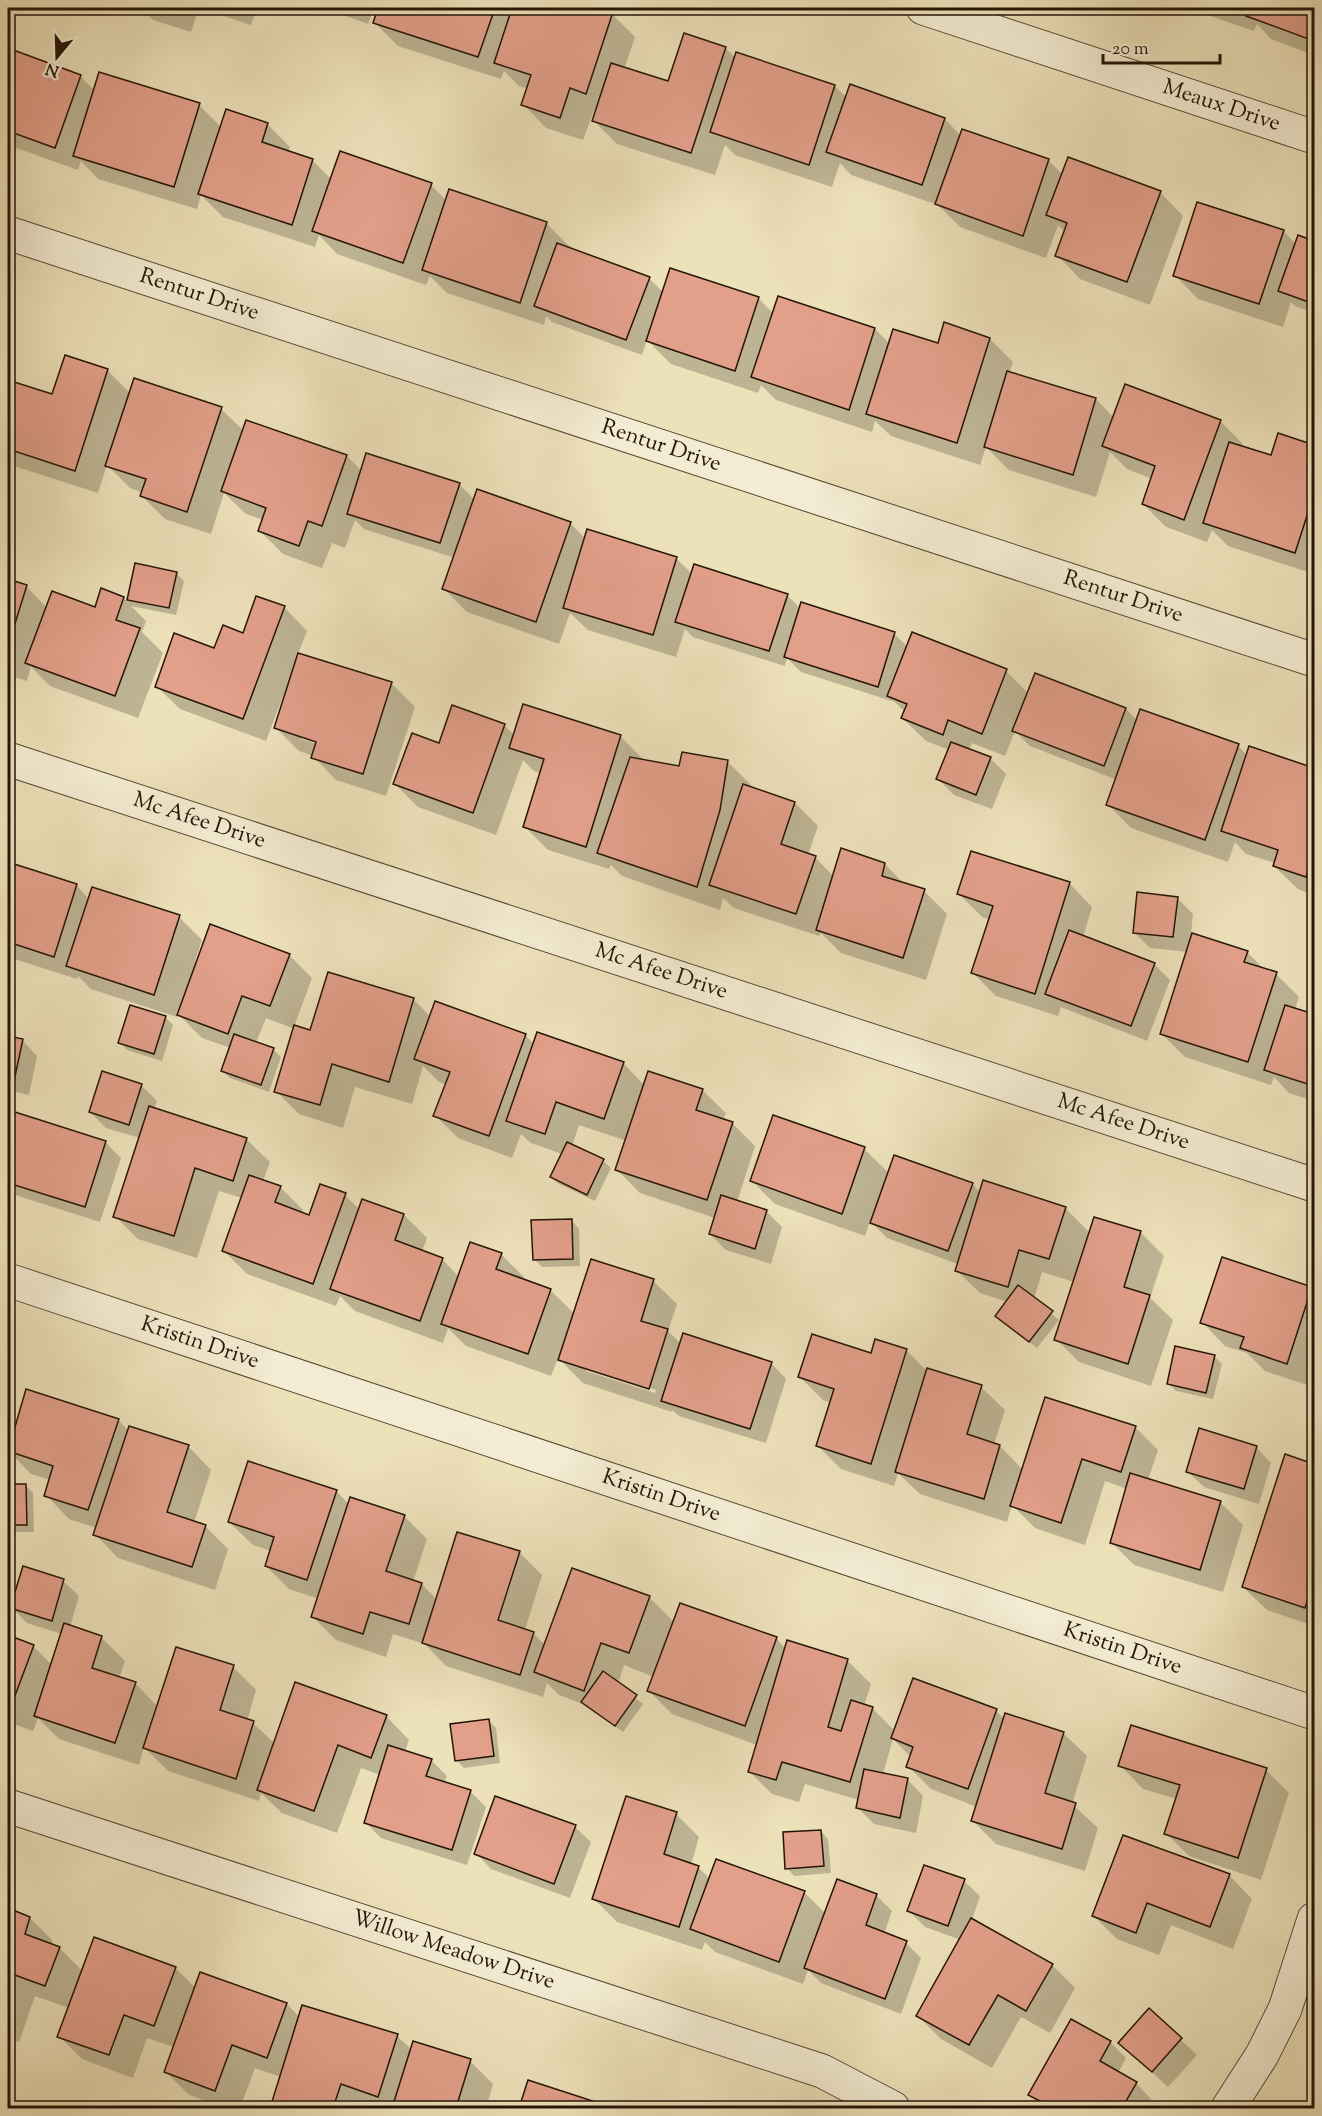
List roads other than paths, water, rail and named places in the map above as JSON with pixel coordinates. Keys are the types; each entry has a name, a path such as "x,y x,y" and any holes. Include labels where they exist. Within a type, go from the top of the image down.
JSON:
{"street":[{"name":"Meaux Drive","path":"923,8 1314,137"},
{"name":"Rentur Drive","path":"8,233 1314,660"},
{"name":"Mc Afee Drive","path":"8,759 1314,1185"},
{"name":"Kristin Drive","path":"8,1280 1314,1713"},
{"name":"Willow Meadow Drive","path":"8,1806 822,2071 893,2109"},
{"path":"1228,2109 1262,2055 1285,2009 1314,1919"}]}
